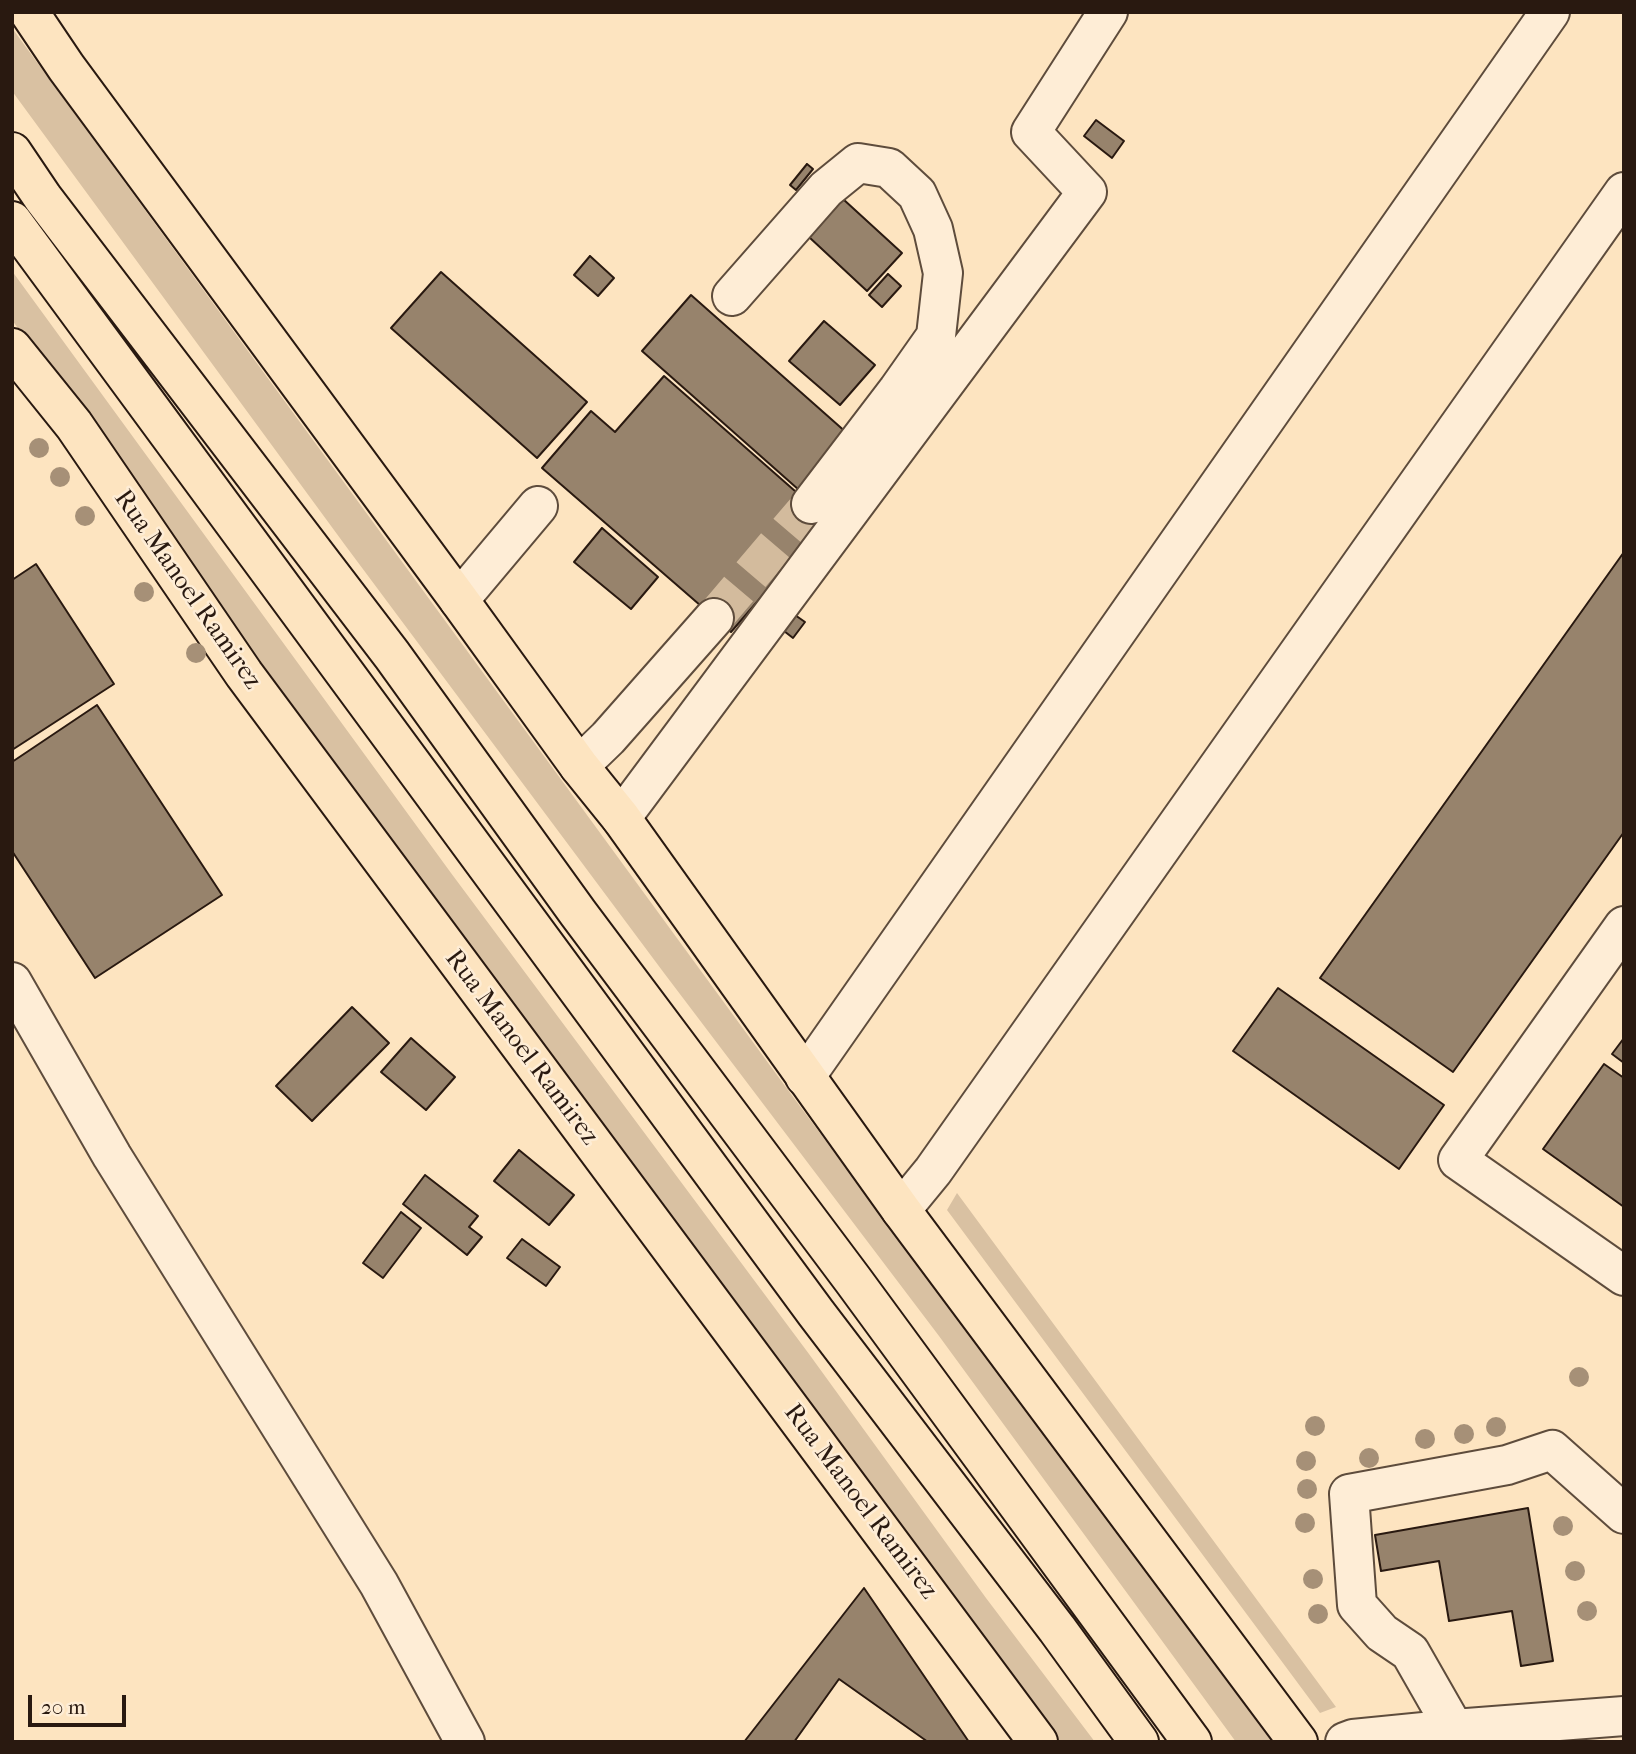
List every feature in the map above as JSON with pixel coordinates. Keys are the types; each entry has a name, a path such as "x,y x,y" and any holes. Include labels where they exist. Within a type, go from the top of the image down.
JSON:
{"main road":[{"path":"29,12 66,67 579,766 621,818 901,1210 1298,1742"},
{"path":"12,152 43,198 392,655 578,913 853,1280 1192,1742"},
{"path":"12,221 808,1302 1057,1629 1139,1742"},
{"name":"Rua Manoel Ramirez","path":"12,348 74,425 252,685 1038,1742"}],"street":[{"path":"621,818 1087,192 1031,132 1108,12"},
{"path":"805,1077 1550,12"},
{"path":"732,296 826,189 858,163 890,168 917,194 933,229 943,273 936,336 810,504"},
{"path":"901,1210 933,1171 1624,192"},
{"path":"459,600 538,506"},
{"path":"579,766 608,738 714,618"},
{"path":"1624,926 1458,1160 1624,1276"},
{"path":"12,982 112,1156 379,1584 465,1742"},
{"path":"1454,1729 1410,1651 1382,1633 1357,1605 1349,1494 1507,1465 1552,1450 1624,1514"},
{"path":"1345,1742 1454,1729 1624,1716"}],"shaded area":[{"path":"12,28 785,1086 1272,1742 1236,1742 939,1336 345,545 12,91"},
{"path":"12,271 451,873 1095,1742 1059,1742 355,791 12,320"},
{"path":"957,1193 1336,1707 1320,1713 947,1210"}],"building":[{"path":"1096,120 1124,141 1112,158 1084,136"},
{"path":"807,164 813,169 796,190 790,185"},
{"path":"843,199 902,253 867,291 809,237"},
{"path":"590,256 614,278 598,296 574,275"},
{"path":"441,272 587,402 537,458 391,328"},
{"path":"888,274 901,286 882,307 869,295"},
{"path":"691,295 848,434 799,490 642,351"},
{"path":"824,321 875,365 840,405 789,361"},
{"path":"664,376 828,520 731,632 542,468 591,411 615,432"},
{"path":"602,528 658,577 631,609 574,562"},
{"path":"1624,552 1624,832 1453,1072 1320,978"},
{"path":"36,564 114,684 12,750 12,580"},
{"path":"795,615 805,622 793,638 784,631"},
{"path":"97,705 222,895 95,978 12,851 12,762"},
{"path":"1278,988 1444,1105 1399,1169 1233,1051"},
{"path":"352,1007 389,1043 312,1121 276,1086"},
{"path":"411,1038 455,1077 426,1110 381,1072"},
{"path":"1624,1038 1624,1063 1612,1054"},
{"path":"1604,1064 1624,1078 1624,1207 1543,1149"},
{"path":"519,1150 574,1195 549,1225 494,1181"},
{"path":"425,1175 478,1216 469,1227 482,1237 467,1255 403,1204"},
{"path":"401,1212 421,1228 383,1278 363,1263"},
{"path":"522,1239 560,1267 546,1286 507,1258"},
{"path":"1528,1508 1553,1661 1521,1666 1512,1611 1449,1621 1439,1561 1381,1571 1375,1535"},
{"path":"864,1588 969,1742 744,1742"},
{"path":"839,1679 928,1742 794,1742"}],"tunnel":[{"path":"714,618 811,504"}]}
